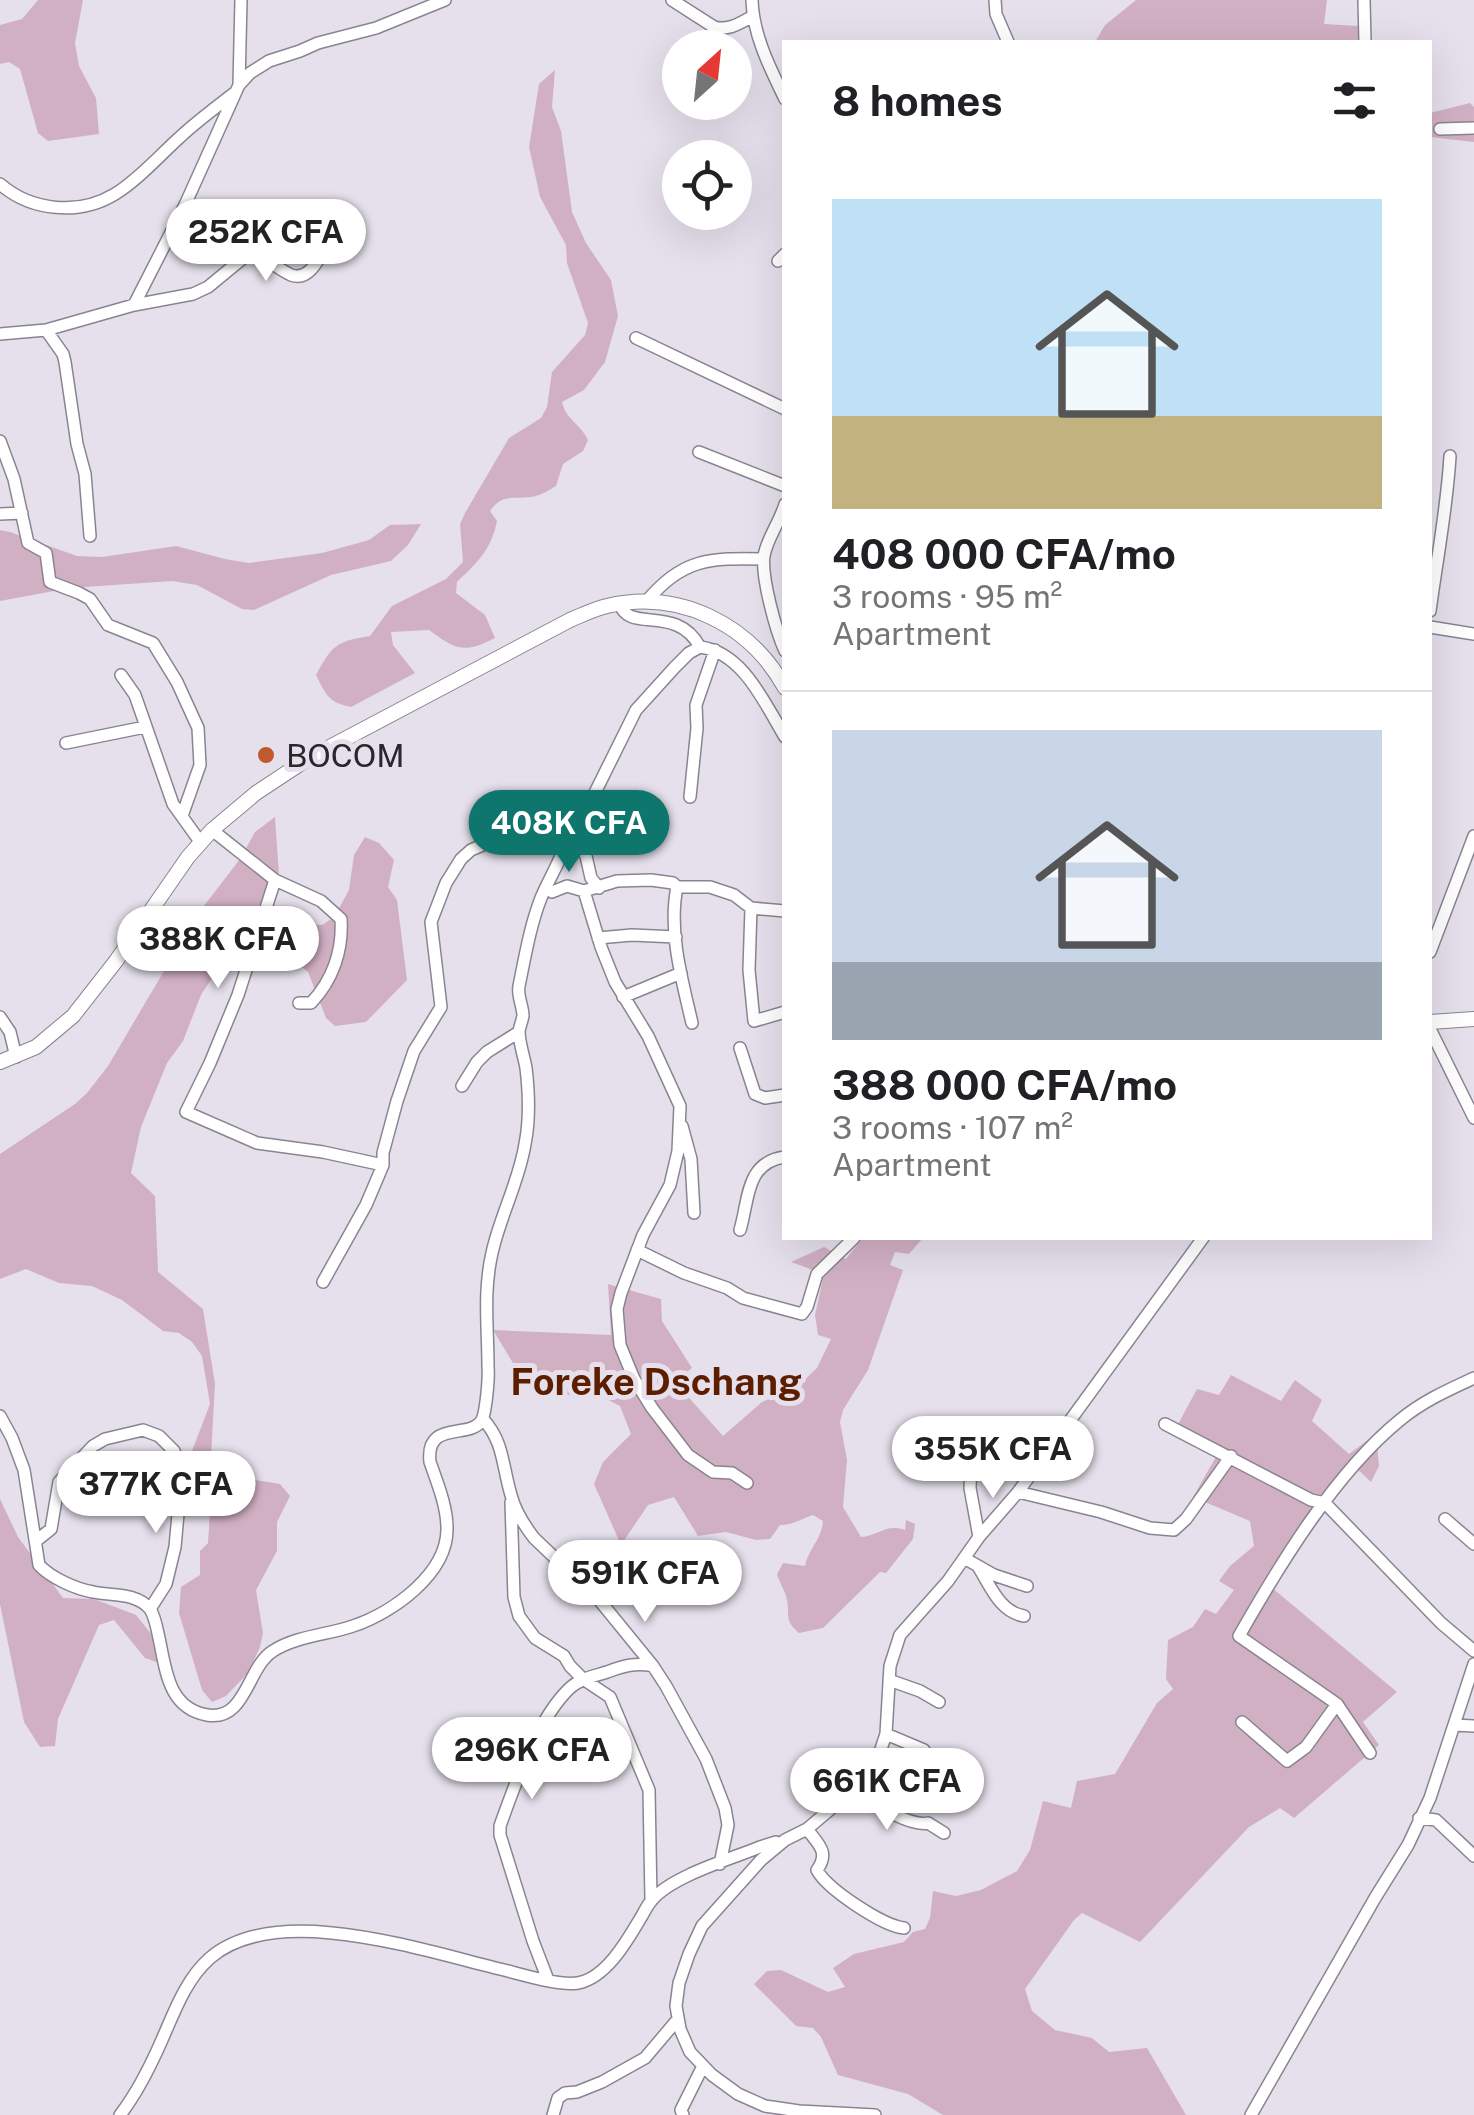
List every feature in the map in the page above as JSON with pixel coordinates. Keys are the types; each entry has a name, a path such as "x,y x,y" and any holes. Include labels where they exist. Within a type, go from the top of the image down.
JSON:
{"main road":[{"path":"0,1062 36,1048 74,1016 188,857 212,830 256,793 309,758 570,620 605,606 646,602 700,610 727,624 768,661 782,683"},
{"path":"1432,1025 1474,1018"}],"street":[{"path":"134,305 238,88 241,0"},
{"path":"0,184 26,201 56,208 100,202 119,192 238,88 250,73 269,61 318,42 376,28 445,0"},
{"path":"672,0 714,28 734,26 753,16"},
{"path":"752,0 753,16 770,70 782,94"},
{"path":"995,0 996,14 1007,40"},
{"path":"1364,0 1365,40"},
{"path":"1440,128 1474,128"},
{"path":"0,334 46,330 134,305 193,294 208,287 248,254 256,254 301,277 317,262 337,211"},
{"path":"46,330 65,362 85,474 90,536"},
{"path":"636,338 782,407"},
{"path":"0,441 14,479 28,543 46,552 50,582 90,599 108,625 153,643 177,682 198,728 200,765 182,816"},
{"path":"699,452 782,485"},
{"path":"1432,594 1450,456"},
{"path":"782,512 763,560 782,640"},
{"path":"0,514 22,513"},
{"path":"646,602 659,586 692,565 726,558 763,560"},
{"path":"620,604 627,616 668,620 682,626 700,647"},
{"path":"1432,627 1474,634"},
{"path":"0,1416 24,1470 40,1565 45,1571 92,1592 136,1599 150,1609 172,1686 183,1706 191,1711 216,1716 230,1710 273,1651 357,1625 396,1606 426,1577 446,1543 447,1526 428,1452 432,1443 452,1431 476,1426 483,1418 488,1368 488,1274 526,1140 529,1098 519,1032 523,1014 518,989 533,922 546,888 636,710 689,653 700,647 714,650 736,665 756,688 782,732"},
{"path":"690,797 696,705 714,650"},
{"path":"121,675 135,695 172,804 201,842"},
{"path":"66,743 146,728"},
{"path":"212,830 275,880 321,902 342,919 341,948 324,990 312,1003 299,1003"},
{"path":"323,1282 366,1205 383,1165 392,1118 414,1051 441,1007 431,922 446,883 461,859 486,844 544,833 571,835"},
{"path":"571,835 586,856 591,878 599,888"},
{"path":"1432,947 1474,836"},
{"path":"275,880 238,995 186,1112 257,1142 383,1165"},
{"path":"546,888 552,892 567,886 584,891 618,881 672,883 677,887 710,887 734,895 751,908 782,912"},
{"path":"677,887 676,937 692,1023"},
{"path":"584,891 598,938 623,997 678,1096 678,1151 670,1185 621,1292 617,1309 620,1344 634,1379 688,1455 713,1472 732,1473 747,1482"},
{"path":"751,908 749,970 754,1021 782,1016"},
{"path":"598,938 676,937"},
{"path":"623,997 680,973"},
{"path":"0,1016 10,1032 16,1056"},
{"path":"1432,1029 1474,1118"},
{"path":"462,1086 486,1052 519,1032"},
{"path":"740,1048 755,1094 765,1098 782,1095"},
{"path":"680,1122 691,1160 694,1213"},
{"path":"740,1230 749,1186 763,1166 782,1157"},
{"path":"637,1250 743,1298 802,1314 817,1274 852,1240"},
{"path":"120,2115 144,2076 193,1976 233,1942 261,1934 292,1932 362,1937 575,1984 599,1973 631,1934 651,1900 666,1887 806,1829 865,1780 876,1764 886,1734 890,1666 900,1635 1018,1492 1202,1240"},
{"path":"1370,1754 1337,1704 1238,1636 1277,1568 1340,1482 1400,1420 1438,1394 1474,1378"},
{"path":"483,1418 497,1434 512,1498 534,1538 600,1601 653,1666 693,1733 726,1808 728,1825 720,1864"},
{"path":"1165,1424 1311,1500 1325,1503 1441,1623 1474,1651"},
{"path":"36,1541 51,1530 58,1482 93,1446 105,1439 143,1430 159,1436 174,1451 182,1470 175,1548 166,1584 150,1609"},
{"path":"1018,1492 1150,1528 1174,1530 1186,1520 1231,1456"},
{"path":"972,1466 969,1480 978,1538"},
{"path":"512,1498 510,1530 519,1616 535,1638 564,1656 582,1679 610,1697 649,1790 651,1900"},
{"path":"1445,1520 1474,1544"},
{"path":"964,1558 1027,1586"},
{"path":"980,1568 1004,1608 1024,1616"},
{"path":"1251,2115 1408,1845 1430,1798 1474,1664"},
{"path":"548,1980 502,1843 500,1826 536,1736 573,1685 629,1665 653,1666"},
{"path":"889,1680 939,1702"},
{"path":"1242,1722 1287,1760 1306,1746 1337,1704"},
{"path":"1454,1726 1474,1726"},
{"path":"886,1734 924,1750 931,1766 920,1792"},
{"path":"854,1790 902,1817 920,1825 928,1823 944,1833"},
{"path":"1419,1818 1436,1820 1474,1856"},
{"path":"806,1829 824,1854 816,1870 828,1884 893,1926 904,1928"},
{"path":"785,1840 761,1860 702,1926 679,1983 678,2020 690,2052 712,2076 738,2094 765,2106 874,2115"},
{"path":"553,2115 558,2098 602,2082 645,2058 678,2020"},
{"path":"683,2115 681,2110 703,2066"}],"shaded area":[{"path":"38,0 83,0 75,43 79,66 96,98 99,134 48,141 38,133 20,69 9,62 0,64 0,25 22,19"},
{"path":"1136,0 1327,0 1324,24 1368,23 1369,40 1096,40 1105,25"},
{"path":"555,70 552,107 561,131 572,212 586,243 611,280 618,316 605,362 584,390 562,402 588,440 583,451 563,464 556,486 534,496 503,500 490,511 497,521 491,540 457,582 456,593 485,615 495,638 460,648 429,630 391,632 393,645 415,673 351,707 337,703 316,675 327,657 343,643 370,636 392,606 446,579 463,562 460,524 465,513 509,438 541,418 547,407 552,372 585,335 588,323 567,263 566,245 540,197 529,147 539,84"},
{"path":"1470,103 1474,107 1474,142 1432,137 1432,112"},
{"path":"421,524 408,545 391,561 331,575 254,610 242,609 197,585 172,581 70,588 0,601 0,530 77,556 102,557 176,546 249,563 322,553 369,540 390,525"},
{"path":"275,817 279,875 201,995 183,1041 167,1063 141,1127 131,1173 155,1196 158,1272 203,1309 215,1384 211,1456 227,1468 245,1462 250,1479 280,1484 290,1496 277,1522 277,1551 256,1590 263,1633 260,1647 248,1673 226,1696 212,1702 202,1690 179,1613 181,1587 200,1575 200,1551 208,1543 212,1480 192,1451 210,1404 202,1356 179,1333 163,1331 122,1300 92,1286 59,1283 26,1269 0,1279 0,1154 87,1093 108,1066 197,915 240,859 255,832"},
{"path":"365,837 379,843 394,860 388,887 397,900 407,980 366,1022 335,1026 326,1018 308,972 271,942 277,929 292,923 322,925 334,917 349,890 354,855"},
{"path":"861,1240 921,1240 909,1254 895,1252 890,1265 903,1270 868,1370 843,1410 840,1422 847,1460 843,1507 861,1537 892,1528 905,1530 906,1520 915,1524 913,1539 886,1573 880,1572 823,1628 799,1633 789,1621 786,1597 777,1574 783,1563 805,1566 823,1521 813,1515 780,1525 770,1539 756,1540 726,1532 698,1536 674,1497 648,1505 621,1545 594,1484 603,1462 631,1434 620,1406 593,1392 559,1396 534,1373 519,1373 493,1330 611,1335 608,1284 661,1299 662,1321 692,1368 675,1382 723,1436 762,1402 798,1386 817,1368 831,1339 818,1335 815,1315 824,1274 791,1262 824,1247 846,1259"},
{"path":"1231,1375 1281,1401 1295,1380 1322,1400 1312,1421 1349,1454 1376,1434 1379,1466 1371,1482 1354,1466 1271,1587 1397,1692 1363,1722 1379,1745 1294,1818 1280,1808 1249,1827 1140,1942 1082,1913 1025,1989 1032,2011 1055,2030 1092,2038 1109,2052 1147,2048 1186,2115 943,2115 908,2094 838,2075 813,2028 796,2026 754,1984 767,1971 781,1970 828,1992 845,1987 833,1968 854,1954 904,1942 913,1932 925,1929 933,1891 956,1896 981,1890 1017,1871 1030,1850 1043,1801 1071,1808 1077,1781 1115,1774 1157,1703 1173,1689 1166,1679 1168,1640 1193,1627 1205,1609 1216,1614 1234,1590 1219,1581 1254,1546 1250,1521 1193,1497 1221,1448 1177,1426 1197,1389 1219,1395"},
{"path":"0,1499 18,1537 63,1598 94,1599 136,1615 164,1650 159,1663 145,1658 114,1620 99,1625 58,1719 55,1746 40,1747 24,1722 0,1604"}],"place":[{"name":"BOCOM","path":"266,755"}],"district":[{"name":"Foreke Dschang","path":"656,1381"}]}
